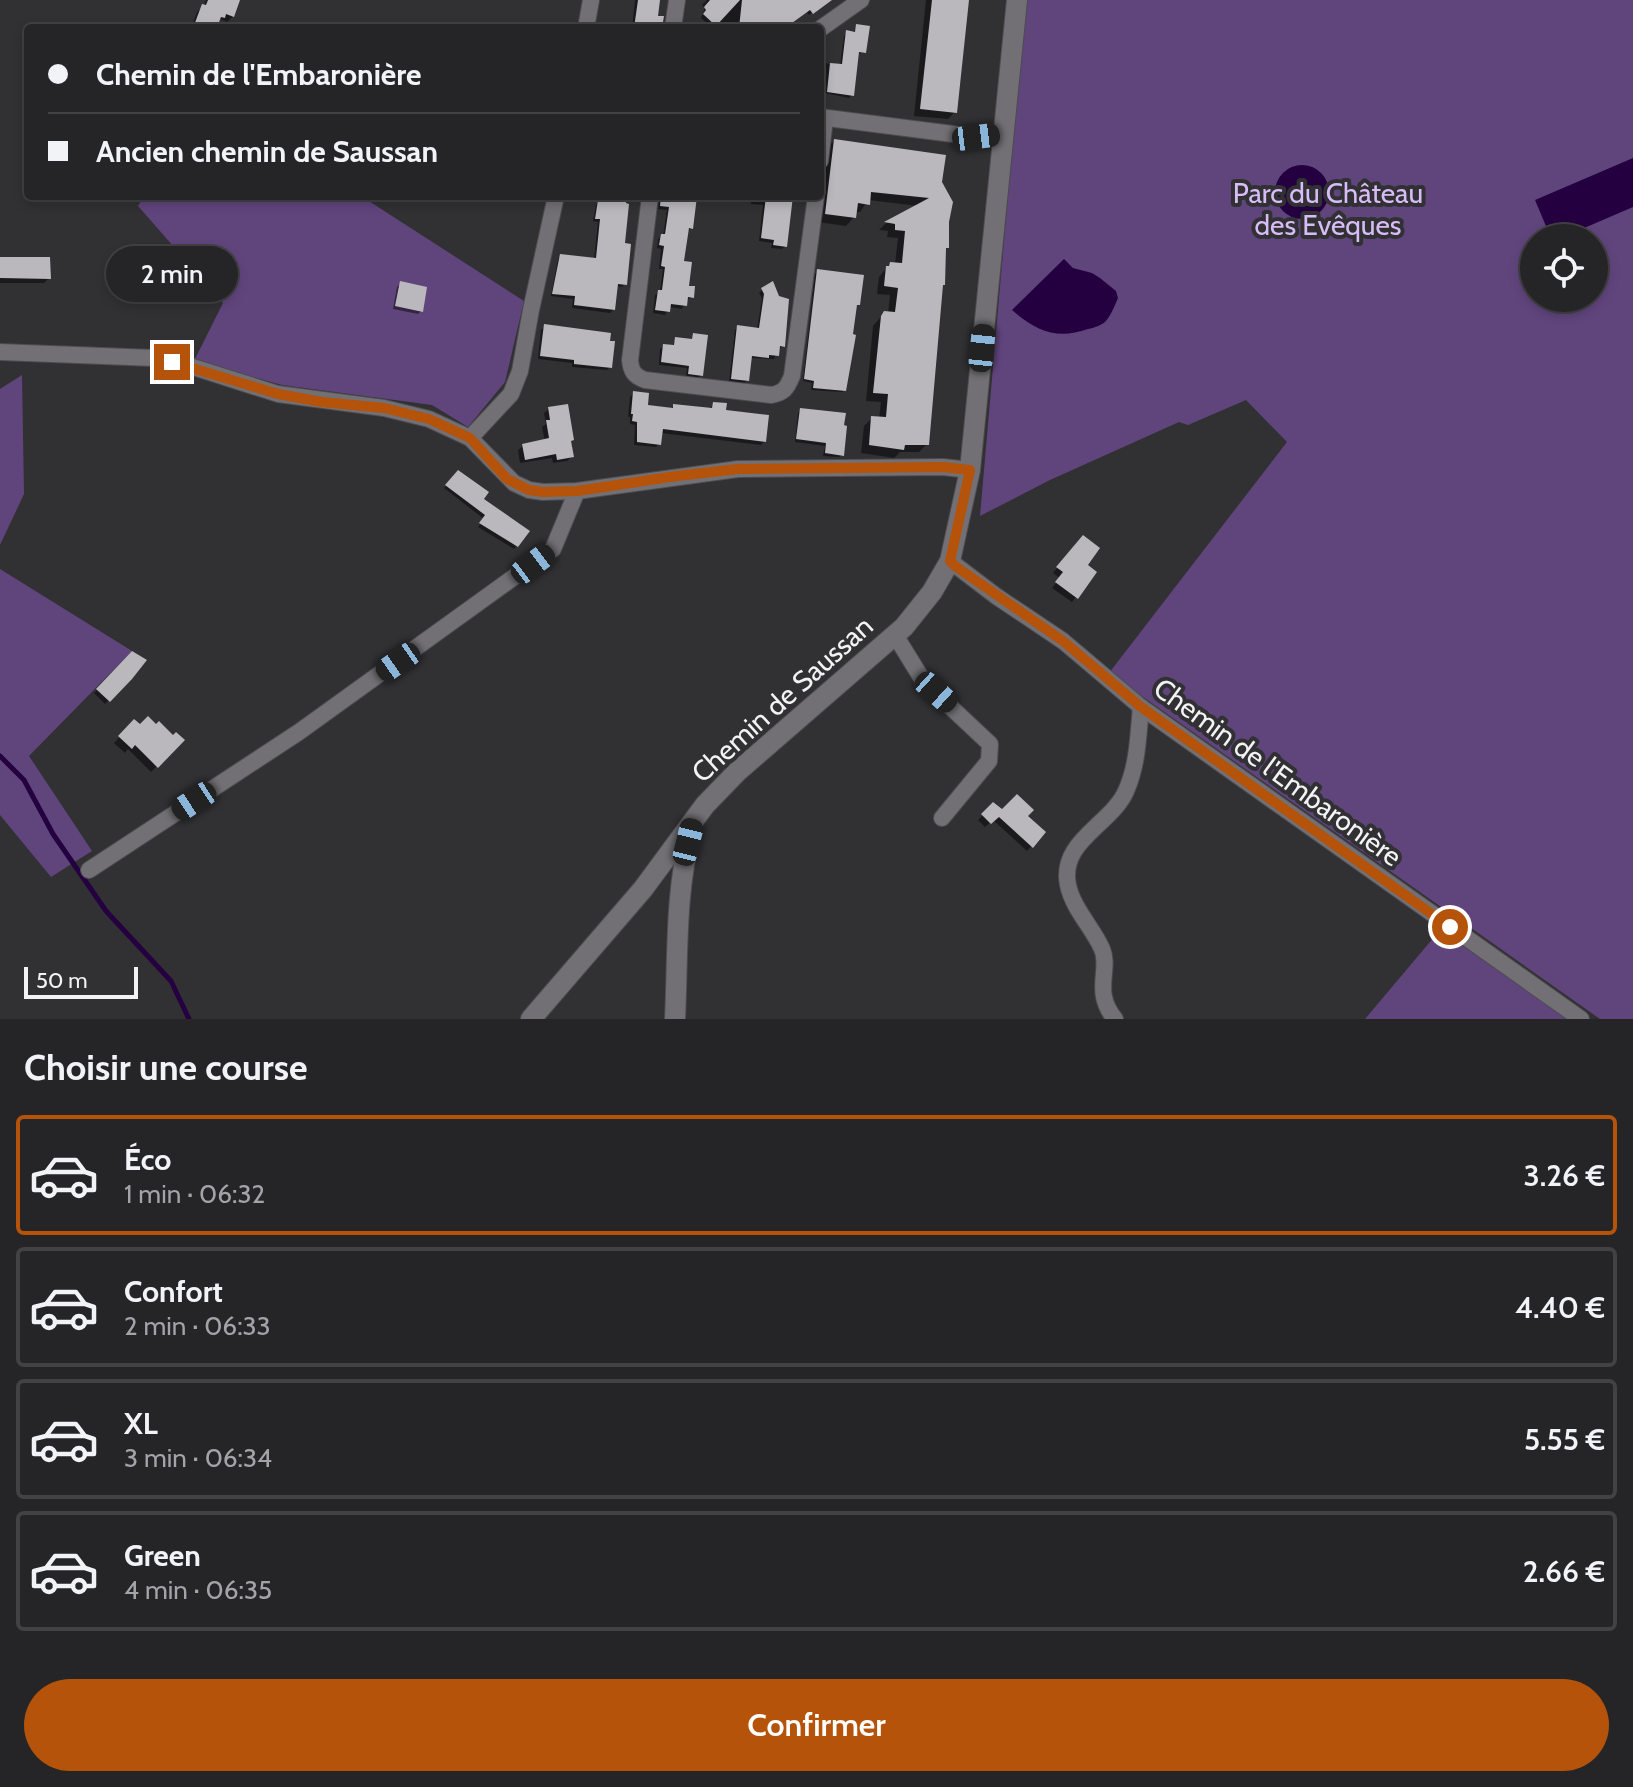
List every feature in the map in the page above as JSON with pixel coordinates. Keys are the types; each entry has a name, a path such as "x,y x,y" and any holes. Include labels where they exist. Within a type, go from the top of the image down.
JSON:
{"street":[{"path":"587,24 591,0"},
{"path":"674,24 677,0"},
{"path":"824,26 861,0"},
{"name":"Chemin de Saussan","path":"531,1019 643,889 705,805 737,772 895,635 932,592 952,554 970,470 1017,0"},
{"path":"824,118 976,137 1003,134"},
{"path":"470,438 511,394 520,371 555,200"},
{"path":"650,200 631,369 637,377 645,380 771,395 788,388 808,269 816,200"},
{"path":"0,352 154,358 278,394 414,415 470,438 514,483 543,492 577,491 738,469 943,467 970,470"},
{"path":"89,870 299,732 553,549 577,491"},
{"name":"Chemin de l'Embaronière","path":"952,554 996,596 1063,641 1141,707 1581,1019"},
{"path":"895,635 924,682 987,739 992,749 989,761 942,818"},
{"path":"1115,1019 1107,1009 1102,986 1104,953 1074,902 1066,871 1072,853 1082,839 1110,815 1125,793 1136,761 1141,707"},
{"path":"675,1019 681,887 692,825"},
{"path":"643,889 662,884 681,887"}],"green space":[{"name":"Parc du Château des Evêques","path":"1025,0 1633,0 1633,1019 1600,1019 1109,673 1287,442 1246,400 1188,425 1179,422 1050,480 980,516"},
{"path":"142,200 367,200 524,301 505,382 468,427 432,405 282,385 194,361 223,303 138,206"},
{"path":"22,375 24,494 0,545 0,389"},
{"path":"0,569 132,651 29,756 92,851 51,877 0,815"},
{"path":"1440,930 1571,1019 1365,1019"}],"shaded area":[{"path":"1633,158 1633,207 1594,224 1545,224 1535,200"},
{"path":"1302,165 1313,167 1321,173 1327,181 1327,203 1321,211 1313,217 1302,219 1291,217 1283,211 1277,203 1275,192 1277,181 1283,173 1291,167"},
{"path":"1064,259 1073,268 1092,273 1116,291 1118,298 1110,316 1102,324 1066,334 1047,332 1012,310"}],"building":[{"path":"208,0 240,0 234,17 226,14 218,24 194,24 202,4 206,5"},
{"path":"638,0 660,0 658,16 664,16 663,24 635,24"},
{"path":"710,0 740,0 718,24 703,14 706,10 704,7"},
{"path":"742,0 832,0 813,14 810,10 791,24 739,24"},
{"path":"932,0 969,0 957,113 920,109"},
{"path":"856,24 870,26 866,53 859,52 854,96 827,92 830,63 842,64 846,30 855,32"},
{"path":"834,139 946,155 942,182 953,202 949,248 946,248 929,445 905,445 904,450 869,445 871,416 886,417 888,394 873,393 881,316 884,311 895,312 898,288 884,286 886,266 890,262 902,263 905,231 895,230 895,224 884,222 929,198 871,192 870,205 858,203 856,218 825,214"},
{"path":"598,200 626,200 629,204 625,243 631,244 627,285 618,284 615,310 574,305 575,296 552,294 560,254 596,258 600,219 595,219"},
{"path":"661,200 697,200 684,261 692,262 689,286 695,286 694,298 688,297 687,306 671,304 670,312 655,310 665,267 661,266 664,246 659,245 661,234 665,234 669,207 660,206"},
{"path":"766,200 793,200 787,247 773,245 774,240 761,238"},
{"path":"0,257 50,257 51,279 0,278"},
{"path":"817,269 864,275 846,391 813,388 814,381 804,379"},
{"path":"400,281 427,287 423,312 395,306"},
{"path":"773,281 779,296 789,299 785,347 780,346 779,356 752,356 749,381 731,379 737,325 759,328 764,294 761,288"},
{"path":"544,324 611,333 610,341 615,341 612,368 540,356"},
{"path":"693,333 708,335 703,376 688,374 689,366 661,362 663,344 674,345 675,337 692,339"},
{"path":"633,391 649,393 648,405 712,408 713,402 727,403 726,410 769,415 766,442 663,429 661,445 637,442 637,422 632,421 631,414"},
{"path":"568,404 574,457 557,460 556,454 525,460 522,444 549,438 546,420 550,420 548,407"},
{"path":"800,408 846,413 844,456 825,453 826,443 796,439"},
{"path":"458,470 489,492 484,499 530,531 518,547 479,523 485,515 445,485"},
{"path":"1083,535 1100,548 1088,565 1097,572 1078,599 1055,582 1063,572 1056,567"},
{"path":"132,651 147,660 110,702 96,689"},
{"path":"148,716 185,740 158,768 135,745 132,749 118,736 134,719 140,724"},
{"path":"1017,794 1034,810 1028,816 1046,832 1033,848 999,817 991,824 981,814 993,802 1002,809"}],"waterway":[{"path":"0,756 24,780 53,834 106,911 171,981 189,1019"}],"route":[{"path":"172,362 278,394 384,408 429,419 470,438 507,479 529,490 543,492 577,491 738,469 943,467 970,470 950,561 955,566 1063,641 1141,707 1450,927"}]}
